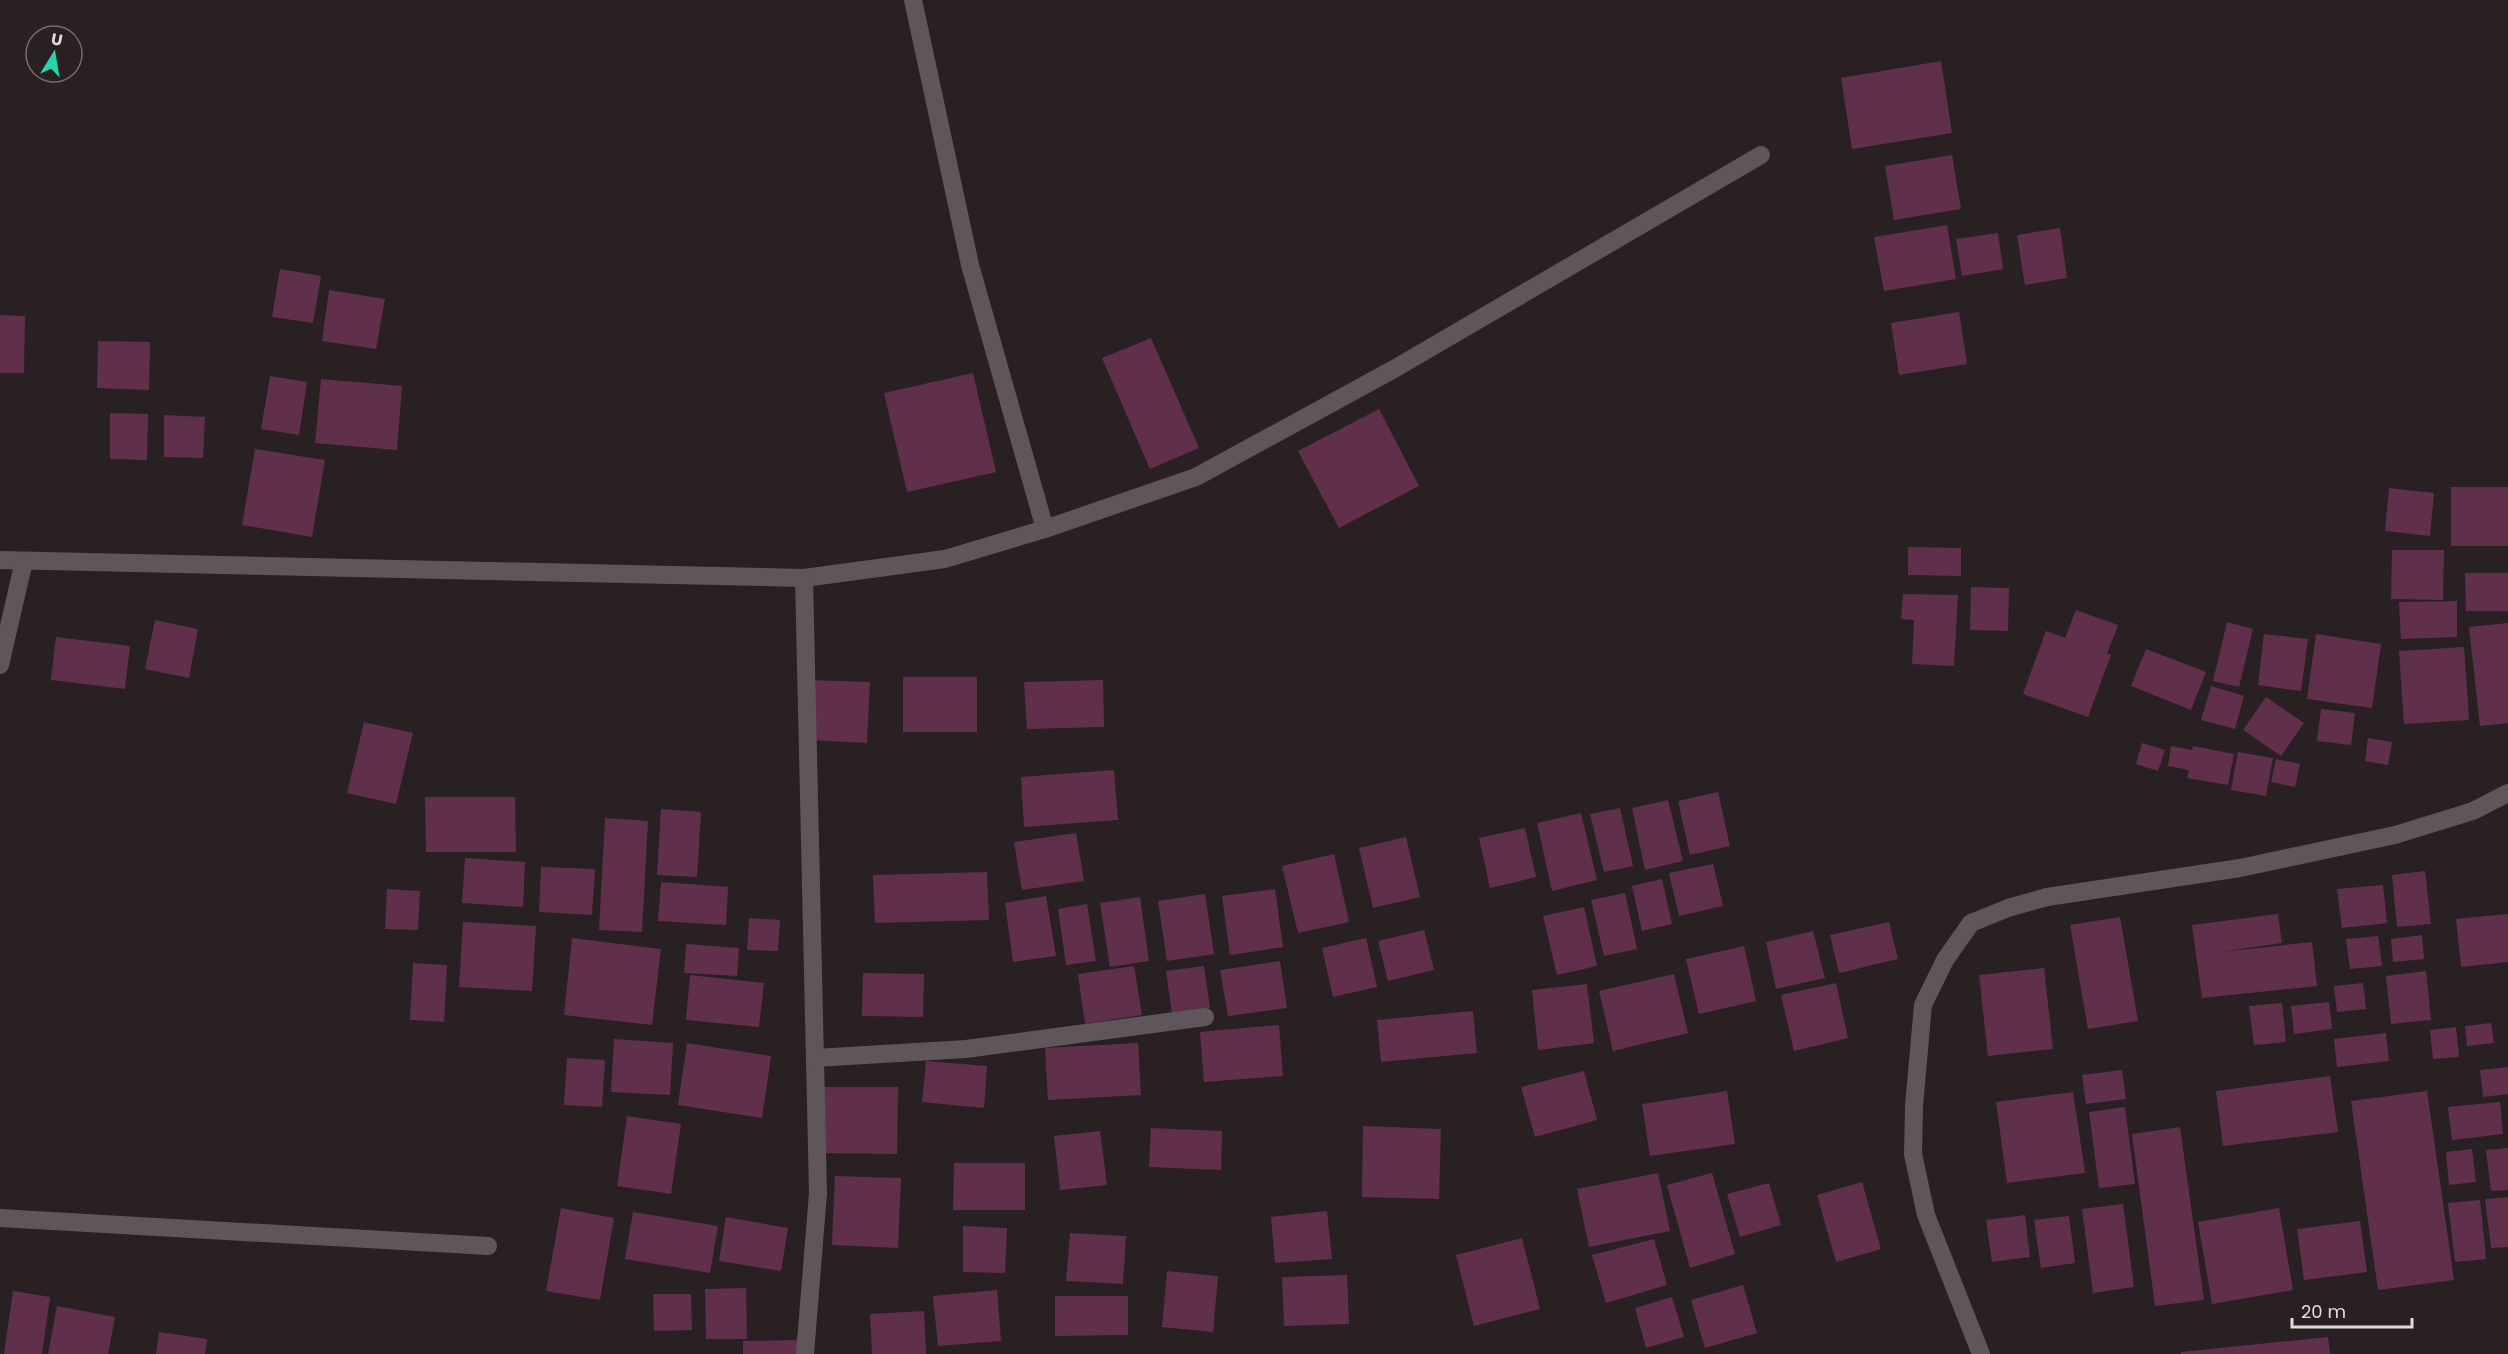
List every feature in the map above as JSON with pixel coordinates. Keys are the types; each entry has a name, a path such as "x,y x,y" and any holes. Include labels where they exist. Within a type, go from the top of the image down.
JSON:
{"street":[{"path":"913,0 970,265 1045,529"},
{"path":"0,560 804,578 945,559 1045,529 1196,477 1394,369 1761,155"},
{"path":"0,665 24,561"},
{"path":"804,578 818,1193 805,1354"},
{"path":"1982,1354 1926,1215 1913,1154 1914,1106 1923,1005 1945,960 1971,923 2008,908 2047,897 2240,868 2395,835 2473,811 2508,793"},
{"path":"815,1058 966,1049 1204,1017"},
{"path":"0,1218 488,1246"}],"building":[{"path":"1941,61 1952,133 1852,149 1841,78"},
{"path":"1952,155 1961,209 1894,220 1885,166"},
{"path":"1947,225 1956,279 1884,291 1874,237"},
{"path":"2060,228 2067,278 2025,285 2017,235"},
{"path":"1998,233 2003,269 1962,276 1956,239"},
{"path":"280,269 321,276 313,323 272,317"},
{"path":"329,290 385,299 376,349 322,341"},
{"path":"1959,312 1967,364 1899,375 1891,323"},
{"path":"0,315 25,316 24,373 0,373"},
{"path":"1151,338 1199,448 1150,469 1102,358"},
{"path":"98,341 150,342 149,390 97,388"},
{"path":"973,373 996,472 907,492 884,393"},
{"path":"270,376 307,382 299,435 261,429"},
{"path":"321,379 402,386 397,450 315,443"},
{"path":"1379,409 1419,486 1339,528 1298,451"},
{"path":"110,413 148,414 147,460 110,459"},
{"path":"164,415 205,417 203,458 164,457"},
{"path":"255,449 325,460 312,537 242,525"},
{"path":"2451,487 2508,487 2508,546 2451,546"},
{"path":"2389,488 2434,493 2430,536 2385,531"},
{"path":"1908,547 1961,548 1961,576 1908,575"},
{"path":"2392,550 2444,550 2443,600 2391,599"},
{"path":"2465,573 2508,573 2508,611 2466,611"},
{"path":"1971,587 2009,588 2008,631 1970,630"},
{"path":"1903,594 1958,595 1954,666 1912,664 1914,620 1901,619"},
{"path":"2457,601 2457,637 2401,639 2399,602"},
{"path":"2076,610 2118,625 2107,654 2111,655 2088,717 2023,694 2046,631 2065,638"},
{"path":"155,620 198,629 189,678 145,669"},
{"path":"2227,622 2253,629 2239,687 2213,681"},
{"path":"2508,623 2508,723 2480,726 2469,627"},
{"path":"2264,634 2308,639 2301,691 2258,685"},
{"path":"2316,634 2381,644 2372,708 2307,699"},
{"path":"56,637 130,646 125,689 51,680"},
{"path":"2464,647 2469,720 2404,724 2399,651"},
{"path":"2146,649 2206,672 2191,710 2131,686"},
{"path":"903,677 977,677 977,732 903,732"},
{"path":"809,680 870,682 867,743 806,740"},
{"path":"1103,680 1104,727 1027,729 1024,682"},
{"path":"2211,686 2244,696 2235,729 2201,720"},
{"path":"2266,697 2304,723 2281,756 2243,730"},
{"path":"2321,709 2355,713 2351,745 2317,741"},
{"path":"364,722 413,733 396,804 347,793"},
{"path":"2368,738 2392,742 2388,765 2365,761"},
{"path":"2142,743 2165,750 2158,771 2136,764"},
{"path":"2171,746 2192,750 2193,746 2234,754 2228,785 2187,778 2189,770 2168,766"},
{"path":"2238,752 2273,758 2266,796 2231,790"},
{"path":"2276,759 2300,764 2295,787 2271,782"},
{"path":"1114,770 1118,820 1024,827 1021,777"},
{"path":"1718,792 1730,846 1690,855 1678,801"},
{"path":"425,797 515,797 516,852 426,852"},
{"path":"1668,800 1683,861 1645,870 1632,808"},
{"path":"1620,808 1633,866 1604,872 1590,814"},
{"path":"661,809 701,812 697,877 657,875"},
{"path":"1581,813 1597,880 1552,891 1537,823"},
{"path":"605,818 648,821 642,932 599,930"},
{"path":"1525,828 1536,877 1490,888 1479,838"},
{"path":"1076,833 1084,881 1022,890 1014,842"},
{"path":"1406,837 1420,897 1373,908 1359,848"},
{"path":"1334,854 1349,922 1298,933 1282,866"},
{"path":"465,858 525,862 523,907 462,903"},
{"path":"1713,864 1723,906 1679,916 1669,873"},
{"path":"541,867 595,869 592,915 539,912"},
{"path":"2425,871 2431,924 2397,927 2392,875"},
{"path":"987,872 989,920 875,923 873,875"},
{"path":"1662,879 1672,924 1642,931 1632,886"},
{"path":"661,882 728,887 726,925 658,921"},
{"path":"2383,885 2387,923 2342,928 2337,889"},
{"path":"387,889 420,891 418,930 385,929"},
{"path":"1275,889 1283,947 1230,955 1222,896"},
{"path":"1625,893 1637,949 1604,956 1591,900"},
{"path":"1205,894 1214,954 1167,961 1158,901"},
{"path":"1046,896 1056,956 1013,962 1005,903"},
{"path":"1140,897 1149,961 1110,967 1100,903"},
{"path":"1087,904 1096,961 1066,965 1058,909"},
{"path":"1584,907 1597,966 1557,975 1543,916"},
{"path":"2278,914 2282,943 2221,952 2312,942 2317,986 2202,998 2192,925"},
{"path":"2508,914 2508,962 2461,967 2456,919"},
{"path":"2120,917 2138,1021 2088,1029 2070,925"},
{"path":"749,918 780,920 778,951 747,950"},
{"path":"463,922 536,926 532,991 459,987"},
{"path":"1889,922 1898,959 1839,973 1830,935"},
{"path":"1424,930 1434,970 1388,981 1378,941"},
{"path":"1813,931 1825,978 1776,989 1766,942"},
{"path":"2422,935 2424,959 2393,962 2391,939"},
{"path":"2378,936 2382,966 2350,969 2346,939"},
{"path":"572,938 661,949 652,1025 564,1015"},
{"path":"1366,938 1377,987 1333,997 1322,948"},
{"path":"686,944 739,948 737,976 684,973"},
{"path":"1744,946 1756,1001 1699,1014 1686,959"},
{"path":"1280,961 1287,1008 1228,1016 1220,970"},
{"path":"413,963 447,965 444,1022 410,1020"},
{"path":"1134,966 1142,1015 1085,1024 1078,974"},
{"path":"1204,966 1210,1008 1172,1014 1166,971"},
{"path":"2044,968 2053,1049 1988,1056 1979,975"},
{"path":"2426,971 2431,1020 2391,1024 2386,976"},
{"path":"863,973 924,974 923,1017 862,1016"},
{"path":"1674,974 1688,1033 1613,1051 1599,991"},
{"path":"690,975 764,983 759,1027 686,1020"},
{"path":"1836,983 1848,1038 1794,1051 1781,995"},
{"path":"2363,983 2366,1009 2337,1012 2334,986"},
{"path":"1587,984 1594,1043 1538,1050 1532,990"},
{"path":"2329,1002 2332,1029 2294,1034 2291,1006"},
{"path":"2282,1003 2286,1042 2254,1045 2249,1006"},
{"path":"1473,1011 1477,1053 1381,1062 1377,1020"},
{"path":"2491,1023 2494,1043 2467,1046 2465,1026"},
{"path":"1279,1025 1283,1076 1204,1082 1200,1032"},
{"path":"2456,1027 2459,1057 2433,1059 2430,1030"},
{"path":"2386,1033 2389,1061 2337,1067 2334,1039"},
{"path":"614,1039 673,1043 670,1095 611,1092"},
{"path":"687,1043 771,1056 762,1118 678,1105"},
{"path":"1138,1043 1141,1095 1048,1100 1045,1048"},
{"path":"567,1058 605,1060 602,1107 564,1105"},
{"path":"926,1061 987,1066 984,1108 922,1102"},
{"path":"2508,1067 2508,1094 2483,1097 2480,1070"},
{"path":"2122,1070 2126,1099 2086,1104 2082,1075"},
{"path":"1584,1071 1597,1120 1535,1137 1521,1087"},
{"path":"2330,1076 2338,1132 2223,1146 2216,1091"},
{"path":"819,1087 898,1087 897,1154 818,1153"},
{"path":"1727,1091 1735,1144 1650,1156 1642,1104"},
{"path":"2427,1091 2454,1280 2378,1290 2351,1101"},
{"path":"2073,1092 2085,1173 2007,1183 1996,1102"},
{"path":"2500,1102 2503,1134 2452,1140 2448,1107"},
{"path":"2125,1107 2135,1184 2099,1188 2089,1112"},
{"path":"627,1116 681,1124 671,1194 617,1186"},
{"path":"1363,1126 1441,1129 1439,1199 1362,1197"},
{"path":"2180,1127 2204,1300 2155,1306 2132,1134"},
{"path":"1151,1128 1222,1131 1221,1170 1149,1167"},
{"path":"1100,1131 1107,1185 1060,1190 1054,1136"},
{"path":"2508,1148 2508,1190 2491,1191 2486,1150"},
{"path":"2472,1149 2476,1182 2449,1185 2446,1152"},
{"path":"954,1163 1025,1163 1025,1210 953,1210"},
{"path":"1658,1173 1670,1231 1589,1247 1577,1189"},
{"path":"1712,1173 1735,1254 1690,1268 1667,1185"},
{"path":"835,1176 901,1178 898,1248 832,1245"},
{"path":"1862,1182 1881,1249 1836,1262 1817,1195"},
{"path":"1769,1183 1781,1225 1740,1237 1727,1194"},
{"path":"2508,1197 2508,1247 2491,1248 2485,1199"},
{"path":"2480,1200 2486,1259 2455,1262 2448,1203"},
{"path":"2123,1204 2134,1287 2093,1293 2082,1209"},
{"path":"561,1208 614,1218 600,1300 546,1291"},
{"path":"2279,1208 2293,1290 2212,1304 2198,1222"},
{"path":"1327,1211 1332,1259 1275,1263 1271,1217"},
{"path":"633,1212 718,1226 710,1273 625,1259"},
{"path":"2025,1215 2030,1257 1992,1262 1986,1220"},
{"path":"2069,1216 2075,1263 2041,1268 2034,1220"},
{"path":"726,1217 788,1228 781,1271 719,1261"},
{"path":"2360,1221 2367,1272 2304,1280 2297,1229"},
{"path":"963,1226 1007,1228 1005,1273 963,1272"},
{"path":"1070,1233 1126,1236 1123,1284 1066,1281"},
{"path":"1522,1238 1540,1309 1474,1326 1456,1255"},
{"path":"1654,1239 1667,1285 1606,1303 1592,1255"},
{"path":"1167,1271 1218,1276 1213,1332 1162,1327"},
{"path":"1347,1275 1349,1324 1284,1326 1282,1277"},
{"path":"1743,1285 1757,1333 1705,1348 1691,1300"},
{"path":"746,1288 747,1339 706,1339 705,1289"},
{"path":"997,1290 1001,1341 938,1346 933,1296"},
{"path":"13,1291 50,1297 42,1354 4,1354"},
{"path":"653,1294 691,1294 692,1330 654,1331"},
{"path":"1055,1296 1128,1296 1128,1335 1055,1336"},
{"path":"1672,1297 1684,1337 1646,1348 1635,1308"},
{"path":"57,1306 115,1317 108,1354 48,1354"},
{"path":"924,1311 926,1354 872,1354 870,1314"},
{"path":"159,1332 207,1339 205,1354 156,1354"},
{"path":"2328,1337 2330,1354 2181,1354 2181,1352"},
{"path":"797,1340 797,1354 743,1354 743,1341"}]}
